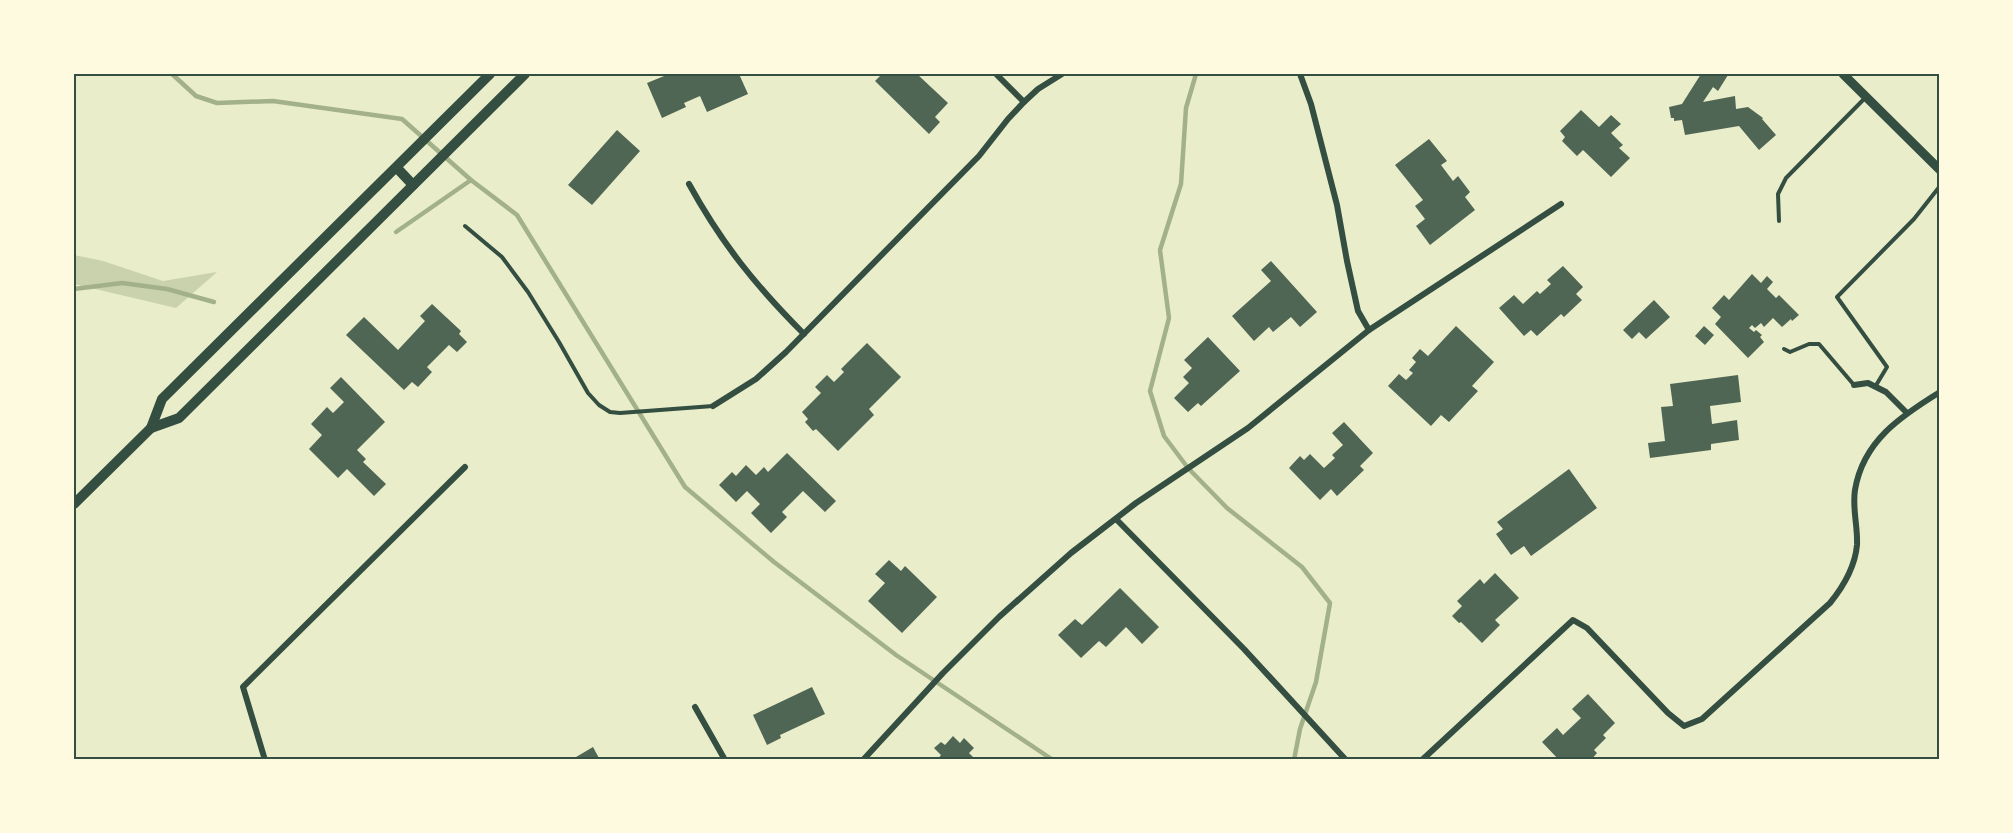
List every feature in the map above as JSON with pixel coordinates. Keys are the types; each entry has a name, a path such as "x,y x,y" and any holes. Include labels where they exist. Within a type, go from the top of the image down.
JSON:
{"main road":[{"path":"74,504 151,428 162,399 490,74"},
{"path":"151,428 179,418 525,74"},
{"path":"396,168 413,185"}],"street":[{"path":"996,74 1024,102"},
{"path":"713,406 756,379 804,334 979,156 1024,102 1038,89 1062,74"},
{"path":"1300,74 1311,104 1338,205 1358,311 1370,330"},
{"path":"1843,74 1940,170"},
{"path":"689,184 711,224 739,262 773,303 804,334"},
{"path":"863,759 999,617 1071,553 1136,503 1248,428 1370,330 1561,204"},
{"path":"1854,385 1869,383 1886,392 1906,413"},
{"path":"1422,759 1573,620 1587,628 1668,713 1684,726 1702,719 1830,603 1844,585 1857,545 1855,490 1870,448 1895,421 1940,392"},
{"path":"265,759 243,687 465,467"},
{"path":"1116,519 1244,649 1346,759"},
{"path":"695,707 725,759"}],"lane":[{"path":"1779,221 1779,194 1786,178 1866,97"},
{"path":"1875,387 1887,367 1837,297 1914,219 1940,186"},
{"path":"465,226 501,257 515,275 559,342 588,393 599,405 610,412 620,413 713,406"},
{"path":"1784,349 1790,352 1809,344 1819,344 1854,385"}],"green space":[{"path":"74,255 103,261 163,281 217,272 176,308 74,284"}],"building":[{"path":"669,74 739,74 748,94 707,112 700,96 684,103 686,107 662,118 647,83"},
{"path":"882,74 917,74 948,103 935,117 940,122 929,134 875,81"},
{"path":"1701,74 1728,75 1718,91 1713,87 1703,102 1735,96 1736,109 1748,107 1763,118 1776,135 1759,150 1739,126 1685,135 1682,120 1674,121 1674,118 1671,118 1669,107 1682,104"},
{"path":"1581,110 1599,127 1611,115 1621,124 1611,133 1623,145 1619,148 1630,158 1611,177 1583,150 1577,156 1562,141 1565,137 1560,131"},
{"path":"617,130 640,151 592,205 568,185"},
{"path":"1429,139 1447,161 1441,165 1453,181 1458,176 1470,192 1465,197 1475,210 1430,245 1416,226 1425,219 1415,206 1423,200 1395,165"},
{"path":"1271,261 1317,312 1300,327 1291,317 1273,332 1269,327 1254,341 1232,316 1271,281 1261,270"},
{"path":"1563,266 1583,287 1576,294 1582,300 1564,317 1561,314 1537,336 1531,330 1524,336 1499,308 1514,295 1523,304 1537,291 1540,294 1551,284 1547,280"},
{"path":"1752,274 1761,283 1767,276 1773,282 1767,289 1776,298 1779,295 1799,315 1782,327 1773,318 1764,327 1761,323 1755,328 1752,325 1749,328 1762,335 1760,337 1764,342 1748,358 1715,324 1721,317 1712,308 1724,295 1729,300"},
{"path":"1654,300 1670,317 1646,339 1639,332 1632,339 1623,330"},
{"path":"432,304 461,331 459,334 467,342 457,352 449,345 427,367 432,372 418,387 412,382 404,390 346,335 364,317 398,350 425,321 420,316"},
{"path":"1456,326 1494,362 1472,386 1478,391 1449,422 1441,415 1431,426 1388,386 1399,374 1406,380 1413,373 1409,370 1416,362 1412,358 1420,349 1428,356"},
{"path":"1704,326 1714,335 1705,345 1695,336"},
{"path":"1208,337 1240,371 1201,406 1198,403 1188,412 1174,398 1189,383 1183,377 1192,368 1184,360"},
{"path":"867,343 901,377 869,409 874,415 838,451 816,429 813,431 805,422 808,419 802,412 821,393 815,387 827,375 834,382 844,372 841,369"},
{"path":"1738,375 1741,402 1710,406 1712,424 1737,420 1739,440 1711,444 1711,450 1650,458 1648,443 1665,441 1661,407 1673,406 1670,384"},
{"path":"341,377 385,422 357,450 366,459 363,462 386,484 374,496 347,469 338,478 309,449 322,435 311,424 327,407 333,413 344,402 330,388"},
{"path":"1344,422 1373,453 1360,466 1364,470 1337,496 1331,489 1320,500 1289,468 1300,456 1304,460 1310,454 1324,468 1335,458 1332,455 1343,445 1332,433"},
{"path":"787,453 836,501 825,512 803,491 782,512 787,517 771,533 751,513 760,504 747,491 736,502 719,485 732,472 736,476 746,465 756,475 764,467 768,472"},
{"path":"1569,469 1597,508 1531,556 1524,546 1511,555 1496,534 1503,529 1497,522"},
{"path":"889,560 901,571 905,566 937,597 902,633 868,601 885,583 875,574"},
{"path":"1495,573 1519,598 1495,620 1500,625 1482,643 1452,616 1462,606 1457,601 1480,579 1484,584"},
{"path":"1120,588 1159,627 1142,644 1126,627 1106,647 1099,641 1081,658 1058,635 1075,619 1082,625"},
{"path":"812,687 825,714 780,735 781,738 767,745 753,715"},
{"path":"1588,694 1615,723 1603,735 1606,738 1594,750 1597,753 1591,760 1559,760 1542,742 1557,728 1563,735 1581,718 1572,709"},
{"path":"953,736 960,743 964,738 974,748 969,753 976,760 937,760 941,755 934,748 941,742 945,745"},
{"path":"593,747 600,760 571,760"}],"waterway":[{"path":"172,74 196,96 217,103 273,101 402,119 471,180 517,215 685,487 774,562 896,655 1053,760"},
{"path":"1196,74 1186,108 1181,184 1160,250 1169,318 1150,391 1164,436 1188,468 1227,508 1302,567 1330,603 1316,682 1300,729 1294,760"},
{"path":"396,232 471,180"},
{"path":"74,289 122,283 167,289 214,302"}]}
